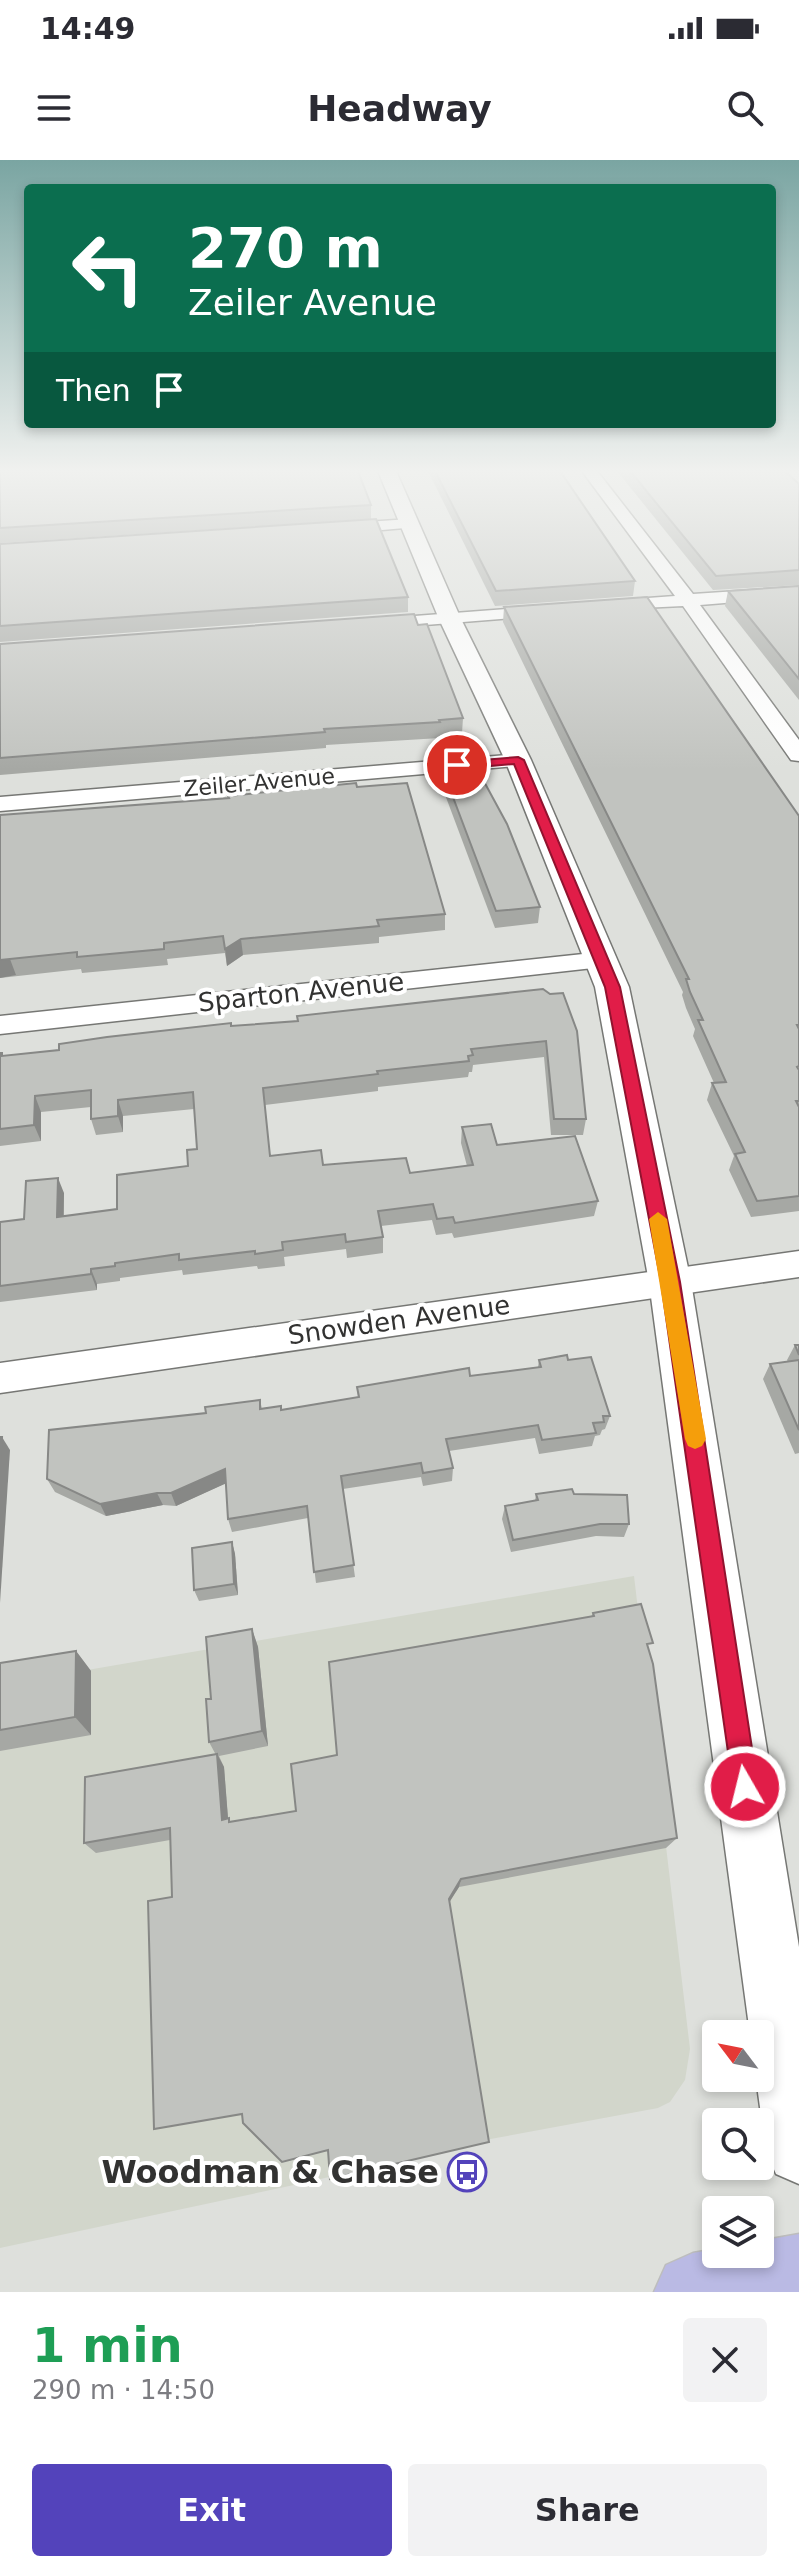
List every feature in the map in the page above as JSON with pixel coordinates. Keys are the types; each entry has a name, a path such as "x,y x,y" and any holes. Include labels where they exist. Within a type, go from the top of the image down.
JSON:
{"main road":[{"path":"693,2292 799,2272"}],"street":[{"path":"430,570 518,760 612,987 670,1282 799,2151"},
{"path":"665,570 799,755"},
{"path":"592,607 799,592"},
{"path":"357,626 561,610"},
{"name":"Zeiler Avenue","path":"0,804 518,760"},
{"name":"Sparton Avenue","path":"0,1025 602,960"},
{"name":"Snowden Avenue","path":"0,1378 799,1264"}],"shaded area":[{"path":"634,1576 690,2049 685,2080 670,2102 658,2108 485,2140 308,2182 0,2248 0,1685"}],"building":[{"path":"0,570 397,570 408,597 0,626"},
{"path":"486,570 628,570 635,581 496,591"},
{"path":"711,570 792,570 716,576"},
{"path":"799,586 799,679 728,591"},
{"path":"647,597 799,816 799,1101 796,1101 799,1107 799,1196 757,1201 735,1154 745,1152 712,1083 726,1082 698,1020 703,1020 690,992 686,979 689,979 504,607"},
{"path":"414,614 418,625 427,624 463,718 0,758 0,644"},
{"path":"445,776 481,776 507,824 540,907 496,911"},
{"path":"356,783 357,787 407,783 445,914 377,920 379,926 241,939 225,949 223,936 164,943 164,949 77,957 77,952 0,960 0,815 229,798"},
{"path":"543,989 550,994 563,993 577,1031 586,1119 554,1119 546,1041 471,1049 473,1055 468,1056 469,1061 263,1088 270,1156 321,1150 323,1165 406,1158 410,1173 473,1165 462,1127 491,1124 497,1145 575,1136 598,1201 455,1223 453,1217 437,1219 433,1204 378,1211 383,1237 346,1242 345,1234 282,1242 283,1250 255,1254 255,1251 179,1260 179,1254 115,1263 115,1266 91,1269 91,1274 0,1286 0,1222 24,1219 26,1181 58,1178 57,1217 117,1209 117,1175 188,1166 187,1150 197,1149 193,1092 118,1100 118,1116 91,1119 91,1090 35,1096 34,1125 0,1129 0,1053 2,1056 59,1050 59,1044 107,1037 231,1023 231,1026 298,1021 297,1016"},
{"path":"567,1355 568,1360 591,1357 610,1416 603,1416 604,1422 593,1423 596,1433 542,1440 538,1425 446,1439 453,1468 423,1473 421,1463 341,1476 354,1565 314,1572 307,1506 228,1519 225,1469 171,1493 100,1504 47,1479 49,1430 206,1413 205,1407 260,1400 260,1409 281,1406 281,1410 359,1397 357,1387 469,1368 470,1376 541,1367 539,1360"},
{"path":"799,1360 799,1430 770,1364"},
{"path":"572,1489 574,1494 627,1495 629,1524 600,1524 513,1540 505,1506 538,1500 536,1494"},
{"path":"232,1542 234,1584 194,1590 192,1548"},
{"path":"641,1604 653,1643 647,1644 653,1664 677,1838 461,1879 449,1899 489,2142 330,2179 328,2150 282,2162 243,2123 242,2114 154,2129 148,1901 172,1897 170,1828 84,1843 85,1777 217,1754 222,1820 229,1818 229,1822 296,1811 291,1764 337,1755 329,1662 594,1616 593,1613"},
{"path":"252,1629 262,1731 209,1742 206,1699 211,1699 206,1637"},
{"path":"76,1651 75,1717 0,1730 0,1663"}],"slow traffic":[{"path":"658,1219 695,1439"}],"place":[{"name":"Woodman & Chase","path":"467,2172"}],"route":[{"path":"457,765 518,760 612,987 670,1282 745,1787"}]}
